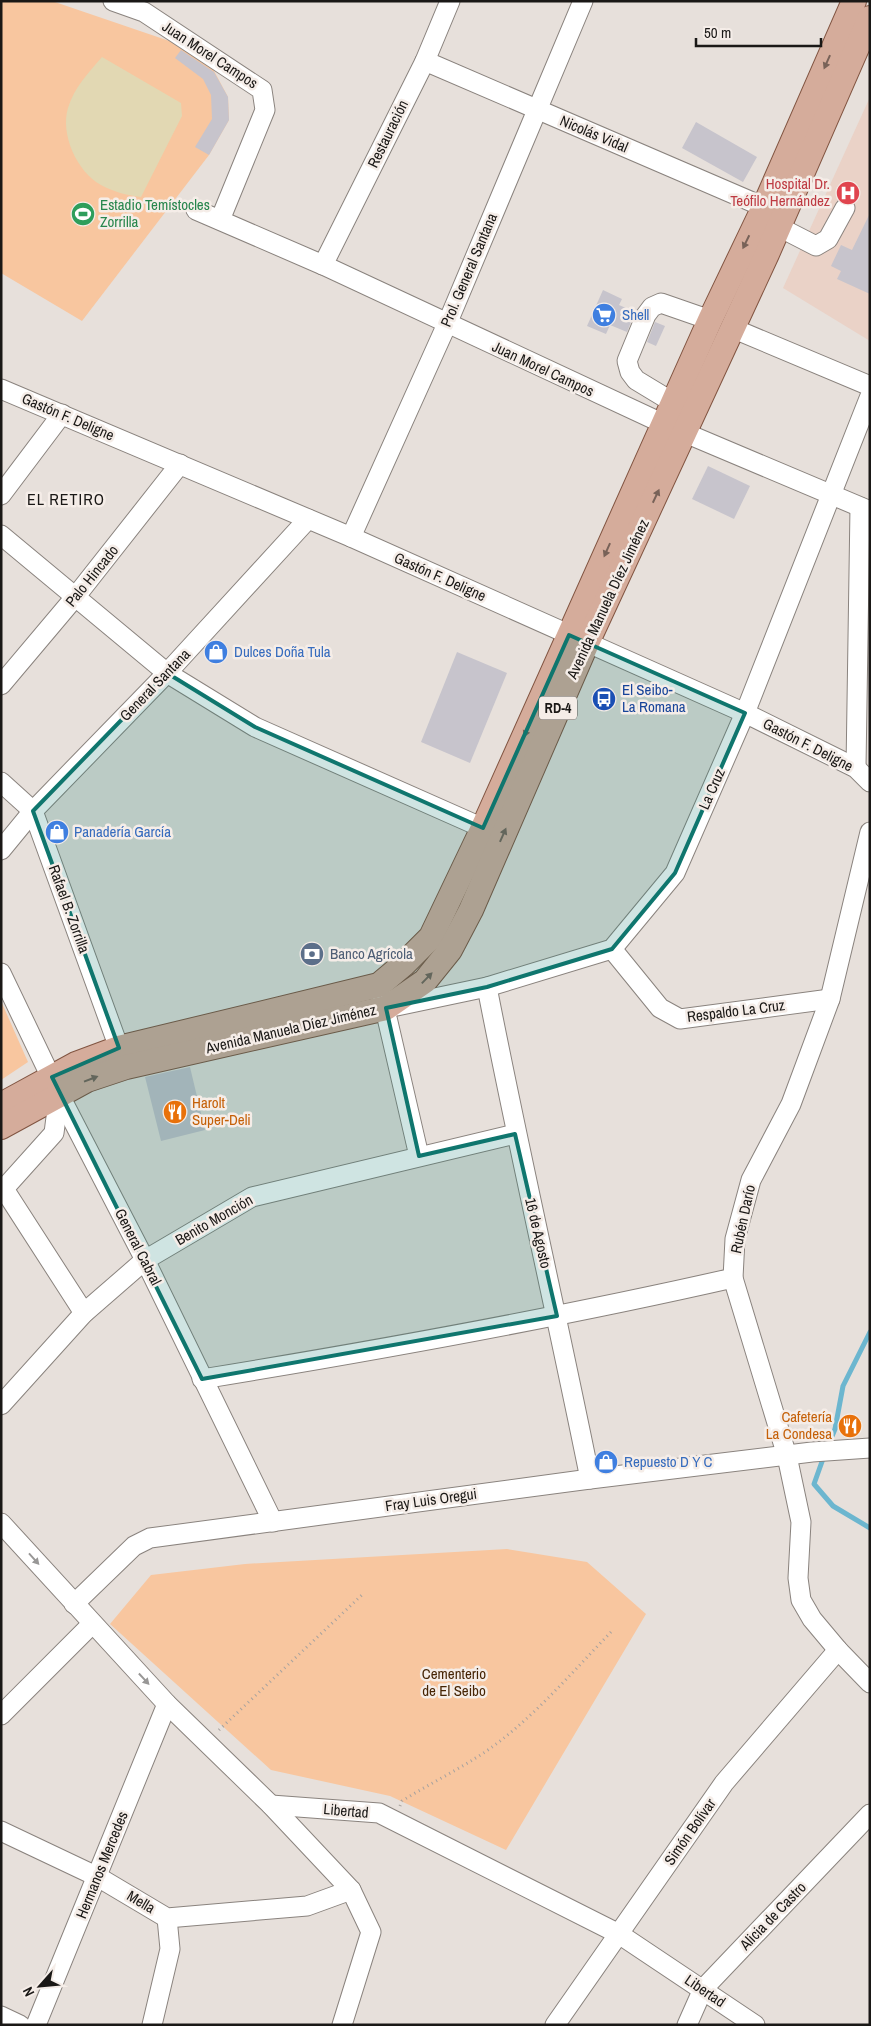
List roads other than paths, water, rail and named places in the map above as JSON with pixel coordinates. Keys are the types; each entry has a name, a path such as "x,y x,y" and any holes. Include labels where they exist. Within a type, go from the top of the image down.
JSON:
{"main road":[{"name":"Avenida Manuela Díez Jiménez","path":"1,1127 56,1086 76,1064 119,1048 379,985 404,964 431,937 483,828 578,639 675,428 732,328 779,227 854,1"},
{"name":"Avenida Manuela Díez Jiménez","path":"675,428 674,403 710,320 764,206 818,107 870,18"},
{"name":"Avenida Manuela Díez Jiménez","path":"1,1106 56,1086 87,1080 126,1067 386,1008 425,981 450,950 470,910 578,639"}],"street":[{"name":"Juan Morel Campos","path":"112,1 147,7 262,90 265,110 220,220"},
{"name":"Restauración","path":"323,265 425,61 450,1"},
{"name":"Prol. General Santana","path":"352,537 447,324 583,1"},
{"name":"Nicolás Vidal","path":"425,61 764,206"},
{"path":"779,227 816,246 828,239 845,208"},
{"name":"Juan Morel Campos","path":"196,210 323,265 675,428 865,509"},
{"path":"674,403 636,380 630,372 628,361 646,315 652,307 660,304 710,320"},
{"path":"732,328 870,386"},
{"name":"Gastón F. Deligne","path":"1,389 352,537 745,713 856,768 870,782"},
{"name":"La Cruz","path":"612,949 675,872 745,713 870,396"},
{"path":"1,495 62,414"},
{"name":"Palo Hincado","path":"1,685 76,596 180,464"},
{"path":"856,768 865,509"},
{"name":"General Santana","path":"1,850 33,811 167,674 308,520"},
{"path":"1,535 167,674 256,727 483,828"},
{"name":"Rafael B. Zorrilla","path":"1,782 33,811 119,1048"},
{"name":"Rubén Darío","path":"870,832 830,999 791,1104 751,1180 736,1239 733,1278 788,1456 801,1522 798,1578 801,1600 812,1619 838,1650 870,1683"},
{"path":"386,1008 487,987 612,949"},
{"name":"Respaldo La Cruz","path":"612,949 660,1008 680,1019 830,999"},
{"name":"General Cabral","path":"1,973 56,1086 145,1260 273,1522"},
{"path":"379,985 386,1008 419,1156"},
{"name":"16 de Agosto","path":"487,987 515,1134 557,1316 590,1479"},
{"path":"56,1086 54,1133 3,1190 84,1313"},
{"name":"Benito Monción","path":"1,1405 84,1313 145,1260 252,1196 515,1134"},
{"path":"202,1379 376,1351 557,1316 733,1278"},
{"name":"Fray Luis Oregui","path":"74,1604 134,1546 150,1538 590,1479 812,1452 870,1448"},
{"path":"1,1523 92,1624 168,1704 271,1805 351,1890 371,1932 342,2025"},
{"path":"1,1715 92,1624"},
{"name":"Simón Bolívar","path":"555,2025 724,1783 838,1650"},
{"name":"Hermanos Mercedes","path":"36,2025 168,1704"},
{"name":"Libertad","path":"271,1805 379,1814 618,1934 755,2025"},
{"name":"Alicia de Castro","path":"687,2025 703,1989 870,1814"},
{"name":"Mella","path":"1,1831 98,1877 167,1918 307,1906 351,1890"},
{"path":"152,2025 170,1949 167,1918"},
{"path":"1,2016 20,2025"}],"waterway":[{"path":"828,1446 835,1429 843,1386 870,1332"},
{"path":"824,1456 814,1484 833,1506 870,1528"}],"place":[{"name":"Hospital Dr. Teófilo Hernández","path":"848,193"},
{"name":"Estadio Temístocles Zorrilla","path":"83,214"},
{"name":"Shell","path":"604,315"},
{"name":"Dulces Doña Tula","path":"216,652"},
{"name":"El Seibo- La Romana","path":"604,699"},
{"name":"Panadería García","path":"57,832"},
{"name":"Banco Agrícola","path":"312,954"},
{"name":"Harolt Super-Deli","path":"175,1112"},
{"name":"Cafetería La Condesa","path":"850,1426"},
{"name":"Repuesto D Y C","path":"606,1462"}],"district":[{"name":"EL RETIRO","path":"66,499"}],"park label":[{"name":"Cementerio de El Seibo","path":"454,1682"}]}
